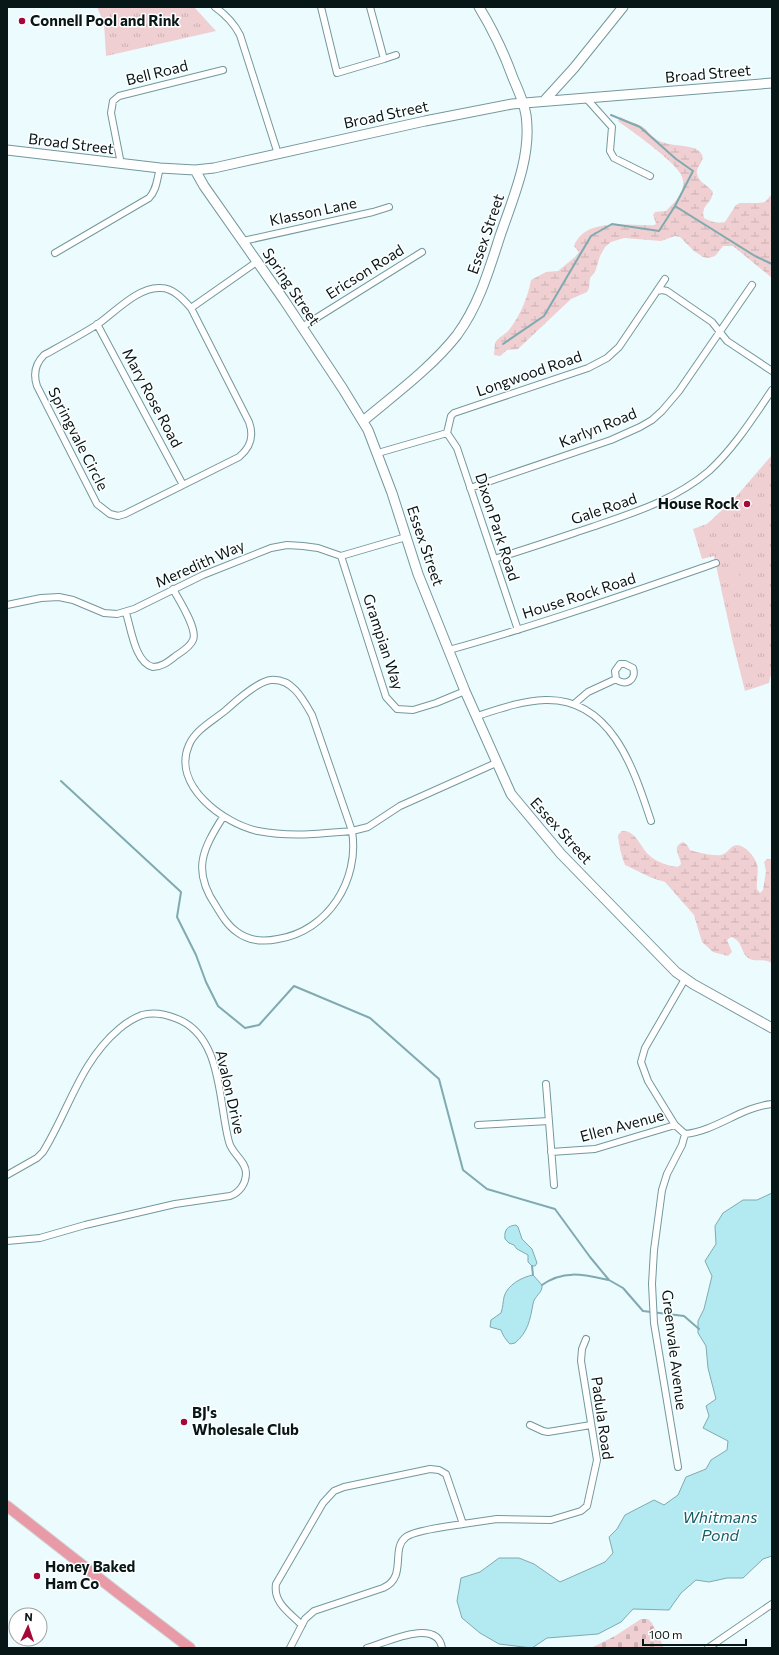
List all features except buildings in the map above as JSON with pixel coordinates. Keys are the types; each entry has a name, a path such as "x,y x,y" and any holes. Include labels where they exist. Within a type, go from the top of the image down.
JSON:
{"main road":[{"path":"7,1506 140,1611 190,1648"}],"street":[{"path":"215,7 232,22 240,35 278,154"},
{"path":"321,7 337,73 396,55"},
{"path":"370,7 384,59"},
{"name":"Essex Street","path":"480,7 505,55 524,103 526,139 520,178 476,303 462,327 449,344 419,373 363,421 378,453 418,574 465,691 511,794 545,836 672,968 685,979 772,1028"},
{"path":"544,101 583,57 623,7"},
{"name":"Bell Road","path":"121,164 111,113 113,101 119,96 224,70"},
{"name":"Broad Street","path":"7,150 121,164 195,170 214,168 425,121 524,103 772,83"},
{"path":"586,98 612,128 610,151 614,158 650,176"},
{"path":"55,253 149,198 155,188 160,168"},
{"name":"Spring Street","path":"195,170 200,181 258,261 363,421"},
{"name":"Klasson Lane","path":"243,241 373,212 389,207"},
{"name":"Ericson Road","path":"302,327 422,252"},
{"path":"190,308 258,261"},
{"name":"Longwood Road","path":"447,433 451,416 454,413 588,368 607,358 619,347 664,279"},
{"name":"Karlyn Road","path":"470,488 604,443 640,427 662,411 670,402 752,285"},
{"name":"Springvale Circle","path":"153,288 168,289 184,300 190,308 249,422 252,438 247,451 240,457 125,514 118,516 110,514 97,504 37,386 34,373 38,360 44,355 98,324 144,290 153,288"},
{"path":"657,291 667,291 712,322 727,341 772,371"},
{"name":"Mary Rose Road","path":"98,324 183,485"},
{"name":"Gale Road","path":"494,559 639,511 678,492 696,481 719,460 772,390"},
{"path":"378,453 447,433"},
{"name":"Dixon Park Road","path":"447,433 457,448 518,630"},
{"path":"341,556 406,537"},
{"name":"Meredith Way","path":"7,605 41,598 59,597 73,600 104,613 117,614 126,612 217,569 272,548 287,545 303,546 318,548 341,556"},
{"name":"Grampian Way","path":"341,556 358,606 380,680 386,697 391,703 397,709 413,710 436,703 465,691"},
{"name":"House Rock Road","path":"449,650 518,630 716,563"},
{"path":"126,612 141,659 146,665 153,667 164,664 188,647 194,636 193,628 173,589"},
{"path":"574,704 588,692 616,679"},
{"path":"223,817 214,832 203,858 203,880 211,898 228,924 238,933 261,941 287,938 303,932 334,906 343,892 349,876 353,855 352,831 312,715 293,687 281,681 271,680 260,683 197,733 189,744 186,754 186,771 199,795 210,807 223,817 256,830 277,834 297,835 352,831 368,827 407,802 496,763"},
{"path":"476,716 509,706 534,701 554,700 574,704 593,714 618,741 632,765 651,821"},
{"path":"685,979 645,1048 642,1058 645,1075 675,1125 686,1134 699,1132 756,1108 772,1104"},
{"name":"Avalon Drive","path":"7,1175 37,1158 43,1152 80,1078 101,1047 111,1036 134,1019 141,1016 155,1014 170,1016 188,1024 201,1037 210,1053 216,1074 231,1149 243,1164 246,1172 242,1187 230,1196 167,1206 40,1238 7,1241"},
{"path":"546,1084 554,1185"},
{"path":"478,1125 549,1120"},
{"name":"Ellen Avenue","path":"551,1152 595,1149 675,1125"},
{"name":"Greenvale Avenue","path":"678,1467 653,1313 652,1271 662,1190 667,1174 686,1134"},
{"name":"Padula Road","path":"463,1524 501,1518 551,1520 572,1515 581,1511 587,1506 597,1466 597,1455 581,1361 582,1349 586,1339"},
{"path":"530,1425 548,1432 591,1425"},
{"path":"290,1648 309,1614 388,1586 397,1574 402,1542 407,1536 463,1524 448,1477 443,1471 424,1470 344,1487 334,1491 323,1503 276,1584 276,1598 281,1605 302,1625"},
{"path":"708,1648 772,1604"},
{"path":"367,1648 419,1633 430,1633 438,1639 442,1648"}],"green space":[{"path":"97,7 194,7 216,31 106,56 104,23"},
{"path":"620,117 643,127 659,141 667,144 697,149 700,152 703,158 697,174 700,180 713,192 711,199 705,207 703,214 704,218 719,223 725,222 736,205 740,203 765,202 772,194 772,278 733,246 723,246 715,256 709,258 703,257 694,251 680,237 675,236 661,241 624,238 611,242 605,247 600,256 595,272 590,278 587,292 571,299 518,349 507,350 500,356 494,355 495,343 509,330 520,313 526,300 531,280 546,272 558,271 575,257 579,252 574,246 580,237 588,230 609,225 655,225 656,223 653,215 655,212 666,211 681,193 683,180 674,166 644,140 618,121"},
{"path":"772,455 772,675 769,683 745,691 714,556 702,559 693,529 707,524 734,499"},
{"path":"734,564 742,581 733,585 725,568"},
{"path":"622,831 631,833 646,852 655,860 666,865 678,867 681,864 677,852 677,846 683,842 690,850 714,855 721,855 735,845 744,847 754,858 757,864 757,889 760,893 763,890 766,871 764,862 767,859 772,859 772,963 750,959 745,954 738,941 731,937 727,940 732,952 728,956 713,952 702,942 694,915 665,882 652,878 625,865 620,850 618,835"},
{"path":"641,1619 648,1619 652,1623 664,1648 591,1648 615,1636"}],"water":[{"name":"Whitmans Pond","path":"772,1193 772,1556 763,1559 743,1578 727,1578 709,1582 696,1580 681,1593 669,1610 633,1609 621,1622 598,1634 547,1638 532,1648 499,1644 480,1633 462,1618 457,1601 461,1578 480,1572 499,1558 519,1558 534,1564 560,1582 605,1562 613,1553 609,1537 617,1529 625,1515 654,1500 664,1505 678,1495 686,1477 706,1469 711,1460 727,1450 728,1441 703,1428 709,1416 706,1406 716,1399 708,1368 706,1346 698,1333 698,1321 704,1309 712,1276 705,1261 716,1244 715,1226 723,1213 743,1200 757,1200"},
{"path":"516,1225 522,1239 532,1249 537,1263 535,1266 532,1266 528,1262 528,1255 517,1249 505,1239 507,1229 510,1226"},
{"path":"533,1275 542,1285 542,1288 534,1301 526,1330 515,1343 510,1344 501,1330 490,1327 491,1320 501,1313 504,1297 508,1289 520,1280"}],"waterway":[{"path":"503,344 544,316 591,236 612,224 659,231 675,206 693,171 676,159 640,127 611,115"},
{"path":"675,206 755,256 772,264"},
{"path":"61,781 181,892 177,917 196,955 206,982 218,1006 245,1028 259,1025 294,986 370,1018 439,1079 463,1170 487,1189 555,1209 609,1280 623,1288 643,1311 684,1316 699,1329"},
{"path":"532,1266 533,1275"},
{"path":"542,1285 550,1280 566,1275 583,1275 608,1280"}],"place":[{"name":"Connell Pool and Rink","path":"22,21"},
{"name":"House Rock","path":"747,504"},
{"name":"BJ's Wholesale Club","path":"184,1422"},
{"name":"Honey Baked Ham Co","path":"37,1576"}]}
